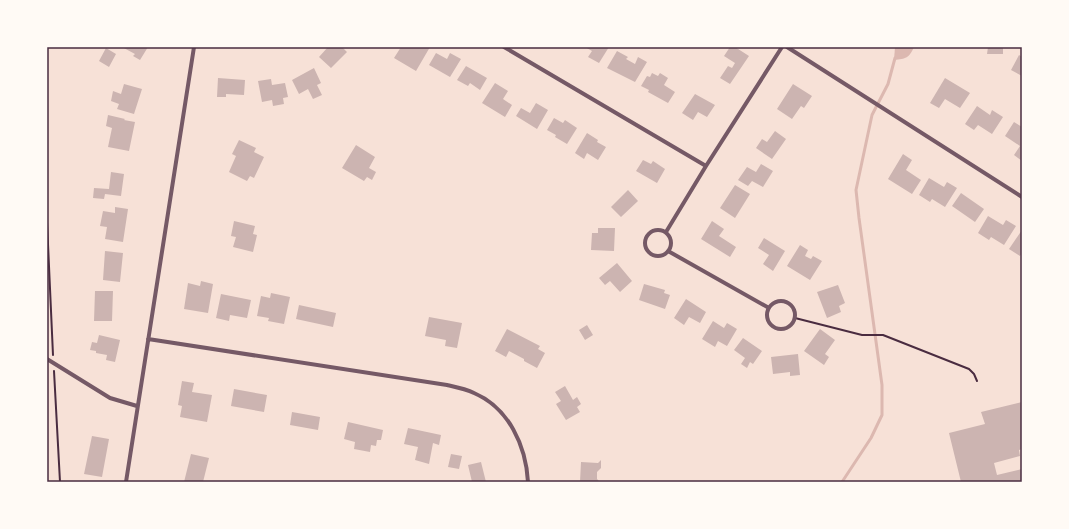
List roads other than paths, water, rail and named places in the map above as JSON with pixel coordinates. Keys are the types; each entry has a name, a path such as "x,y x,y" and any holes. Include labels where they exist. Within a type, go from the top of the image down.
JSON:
{"street":[{"path":"126,482 194,47"},
{"path":"504,47 706,166"},
{"path":"666,232 782,47"},
{"path":"787,47 1022,197"},
{"path":"656,230 666,232 671,241 668,251 660,256 650,254 646,250 645,245 647,235 651,231 656,230"},
{"path":"668,251 768,308"},
{"path":"777,301 788,303 793,307 795,312 793,323 790,327 784,330 773,328 767,319 768,308 777,301"},
{"path":"148,339 447,385 474,392 498,408 515,432 524,457 528,482"},
{"path":"47,359 110,398 137,406"}],"waterway":[{"path":"842,482 871,438 882,415 882,385 856,190 872,115 888,84 895,58"}]}
